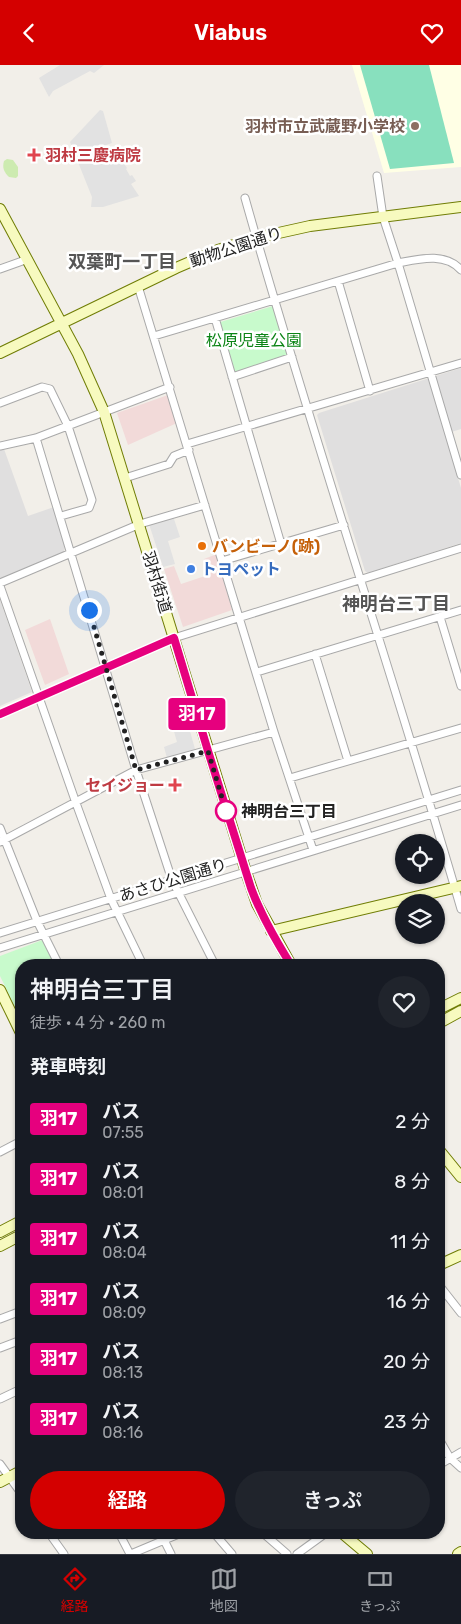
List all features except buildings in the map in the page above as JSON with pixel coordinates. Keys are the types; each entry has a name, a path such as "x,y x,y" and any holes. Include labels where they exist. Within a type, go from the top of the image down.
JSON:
{"main road":[{"name":"動物公園通り","path":"0,353 138,286 218,250 256,238 310,226 461,207"},
{"name":"羽村街道","path":"0,209 62,323 93,384 104,412 246,872 257,904 287,959"},
{"path":"271,931 458,887"},
{"path":"0,990 15,1019"},
{"path":"445,1006 461,999"},
{"path":"445,1020 461,1011"},
{"path":"445,1157 461,1177"},
{"path":"0,1232 15,1224"},
{"path":"0,1246 15,1238"},
{"path":"445,1262 461,1255"},
{"path":"0,1482 15,1474"},
{"path":"349,1539 367,1554"}],"street":[{"path":"377,176 383,217 461,475"},
{"path":"245,198 428,800 458,887 461,909"},
{"path":"154,336 398,263 428,257 443,259 460,268"},
{"path":"0,269 28,259"},
{"path":"338,281 370,391"},
{"path":"138,286 274,732 313,850"},
{"path":"215,318 281,544"},
{"path":"232,377 292,357"},
{"path":"125,478 169,464 174,456 188,447 247,427 461,363"},
{"path":"0,403 42,387 50,389 68,426 92,500 89,508 61,516"},
{"path":"0,446 36,438 170,387"},
{"path":"36,438 136,770 172,880 212,959"},
{"path":"140,959 111,899 38,697 0,584 140,524 205,505"},
{"path":"222,561 344,525"},
{"path":"0,714 174,638 461,548"},
{"path":"257,672 461,610"},
{"path":"440,617 461,686"},
{"path":"315,654 348,761"},
{"path":"290,778 461,728"},
{"path":"2,841 136,770 274,732"},
{"name":"あさひ公園通り","path":"0,933 461,790"},
{"name":"あさひ公園通り","path":"0,948 461,805"},
{"path":"0,828 2,841 37,921 56,959"},
{"path":"0,1152 15,1144"},
{"path":"445,1293 461,1313"},
{"path":"0,1319 15,1313"},
{"path":"0,1348 15,1343"},
{"path":"0,1399 15,1392"},
{"path":"445,1449 450,1458 461,1468"},
{"path":"445,1461 461,1452"},
{"path":"0,1464 15,1484"},
{"path":"53,1539 64,1554"},
{"path":"122,1539 131,1554 164,1540 171,1554"},
{"path":"219,1539 232,1554"},
{"path":"270,1539 287,1554"},
{"path":"297,1554 318,1539"}],"shaded area":[{"path":"60,65 104,65 94,73 90,71 53,91 49,97 39,78"},
{"name":"羽村市立武蔵野小学校","path":"352,65 461,65 461,167 384,173"},
{"path":"100,110 103,111 112,143 100,147 105,165 121,160 130,176 132,175 136,181 131,184 139,196 103,207 91,207 92,197 70,142"},
{"path":"461,368 461,429 445,434 461,488 461,543 368,573 365,571 317,415"},
{"path":"168,395 177,423 128,445 117,413"},
{"path":"4,449 28,516 54,507 65,546 64,552 0,579 0,450"},
{"path":"173,516 180,537 168,541 175,564 163,567 149,524"},
{"path":"217,554 232,610 183,627 164,569 174,566 181,584 208,575 204,559"},
{"path":"0,600 32,692 0,706"},
{"path":"50,619 69,674 45,685 25,630"},
{"path":"186,717 195,749 167,758 164,747 177,742 171,721"}],"green space":[{"name":"羽村市立武蔵野小学校","path":"360,65 429,65 454,163 390,169"},
{"path":"7,159 13,160 18,167 18,176 16,178 9,177 3,168 3,163"},
{"name":"松原児童公園","path":"273,306 289,357 233,376 217,323"},
{"path":"45,939 54,959 15,959 15,1007 0,976 0,956"}],"bus line":[{"name":"羽17","path":"0,714 174,638 251,888 257,904 287,959"}],"place":[{"name":"羽村市立武蔵野小学校","path":"415,126"},
{"name":"羽村三慶病院","path":"34,155"},
{"name":"バンビーノ(跡)","path":"202,546"},
{"name":"トヨペット","path":"191,569"},
{"name":"セイジョー","path":"175,785"},
{"name":"神明台三丁目","path":"226,811"}],"district":[{"name":"双葉町一丁目","path":"122,262"},
{"name":"神明台三丁目","path":"396,604"}],"route":[{"path":"89,610 136,770 208,751 226,811"}]}
